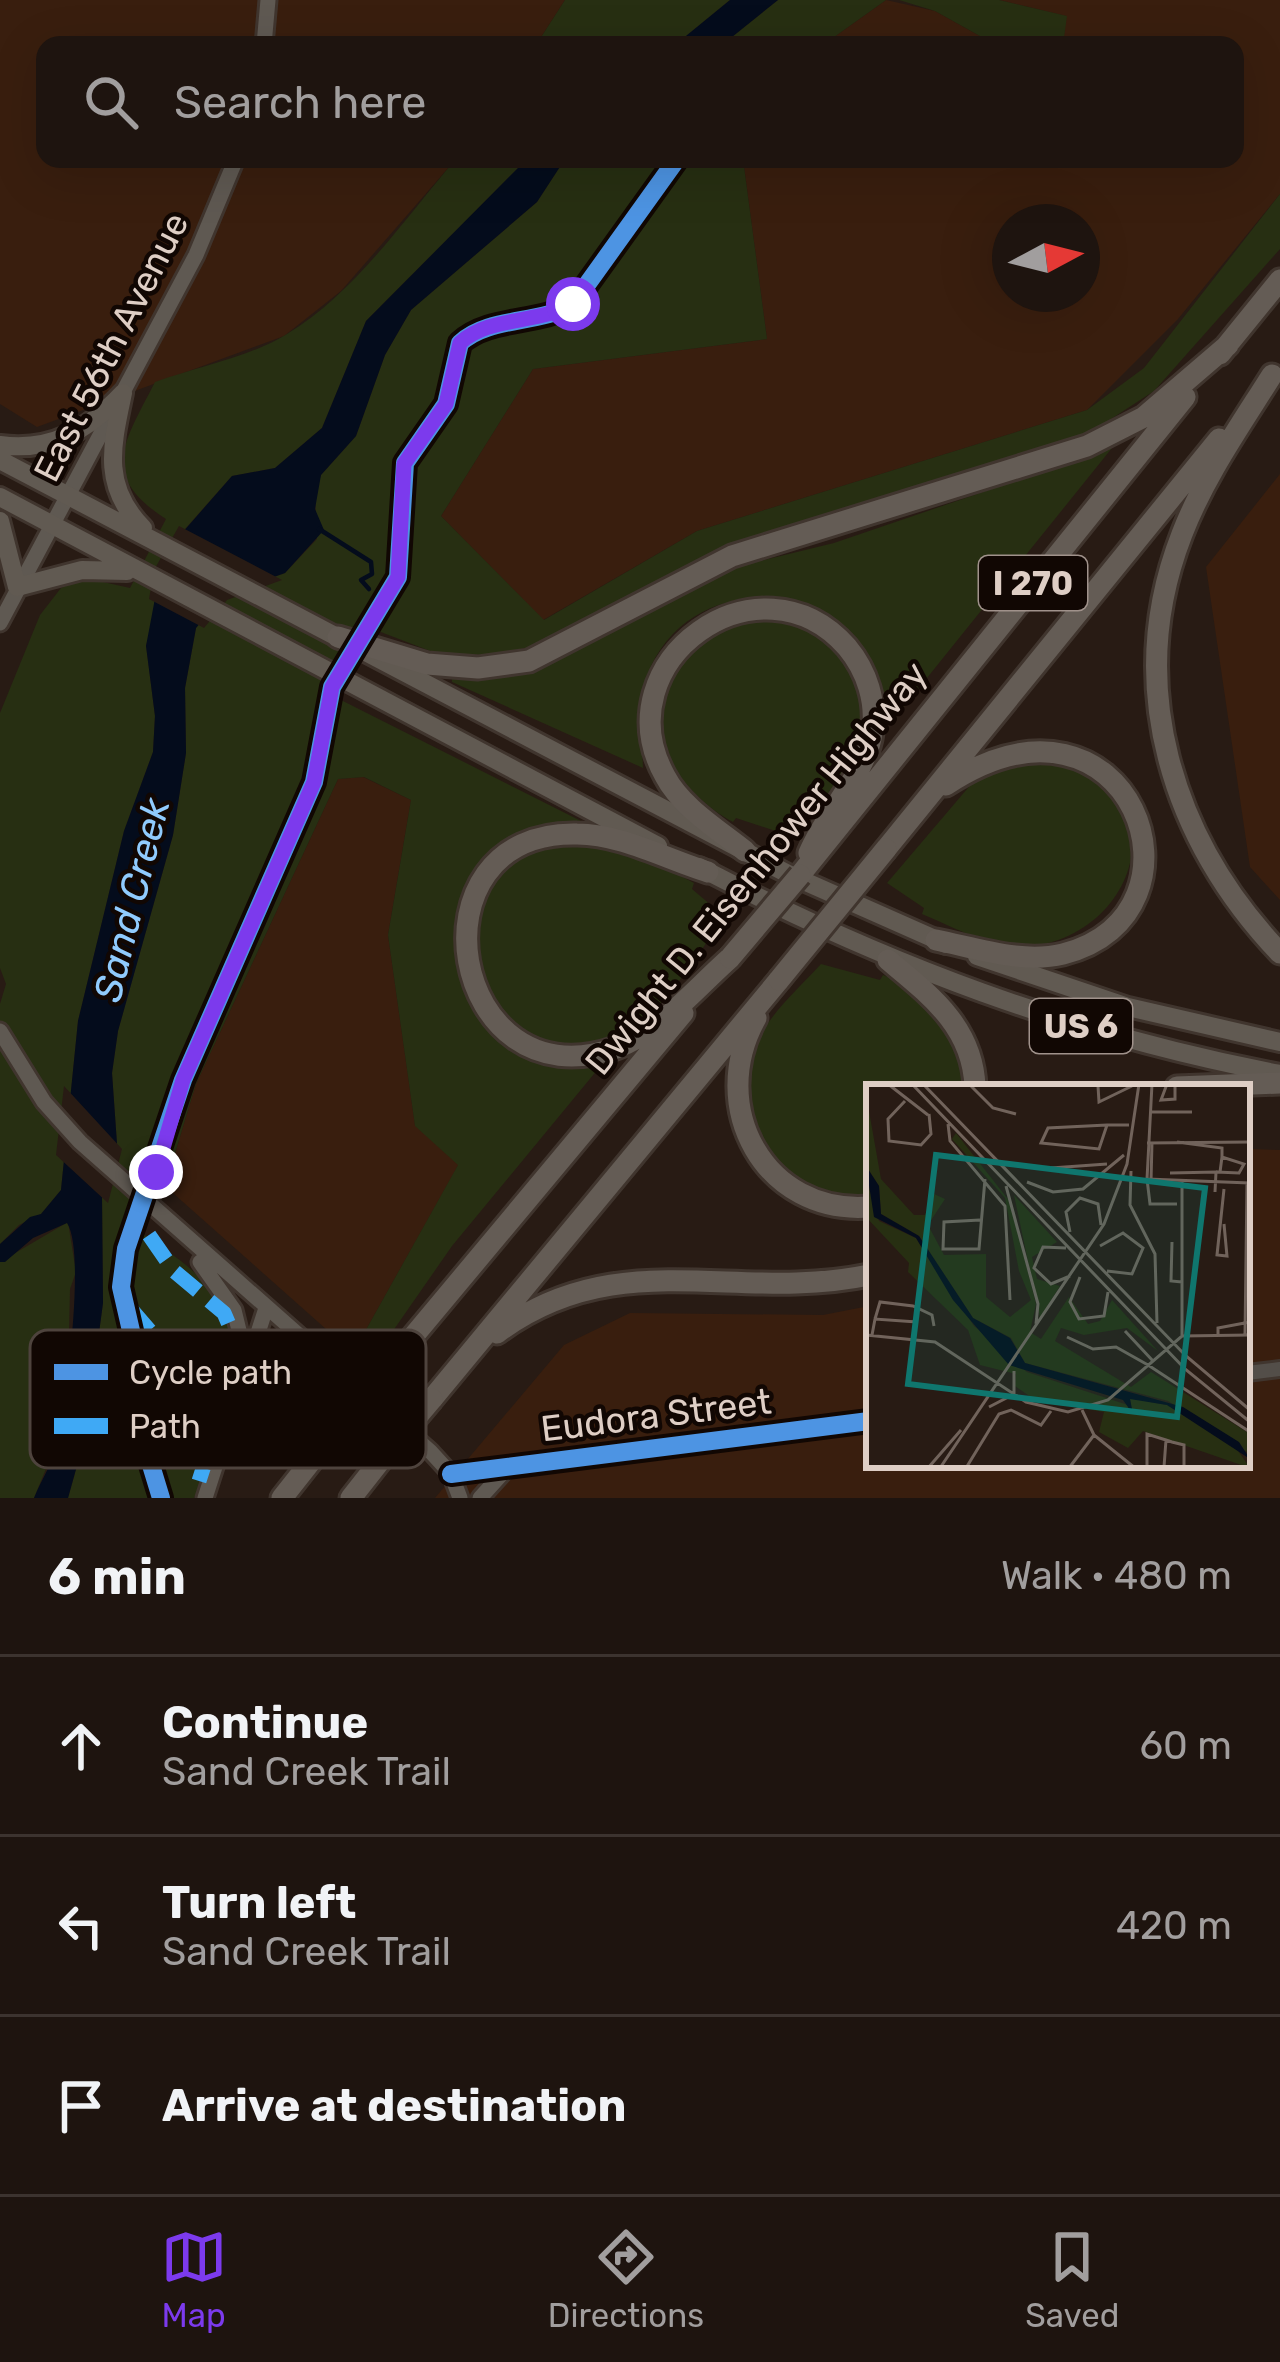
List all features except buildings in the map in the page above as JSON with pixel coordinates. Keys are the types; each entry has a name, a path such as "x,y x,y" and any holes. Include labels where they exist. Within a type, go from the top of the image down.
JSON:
{"highway":[{"name":"Dwight D. Eisenhower Highway","path":"419,1330 800,874 833,819 1280,280"},
{"path":"0,460 338,637 384,657 456,668 529,661 732,556 1087,446 1144,417 1228,345"},
{"path":"1276,369 1181,536 1164,600 1156,668 1166,754 1190,828 1232,900 1280,953"},
{"name":"I 270","path":"426,1406 931,796 1276,369"},
{"path":"0,445 28,447 68,437 123,393"},
{"path":"123,393 112,445 114,488 128,513 165,546"},
{"name":"US 6","path":"0,497 708,872 888,960 1055,1019 1280,1078"},
{"path":"0,521 17,587 82,570 143,575"},
{"path":"745,851 669,784 649,729 650,702 665,665 691,634 713,619 760,609 791,613 827,630 856,659 871,694 872,736 866,759 833,819"},
{"name":"US 6","path":"384,657 745,851 936,940 1080,993 1280,1042"},
{"path":"931,796 983,764 1031,751 1054,751 1077,757 1111,777 1139,819 1144,844 1143,870 1130,906 1091,944 1041,957 936,940"},
{"path":"708,872 600,836 538,841 505,857 479,885 466,919 468,967 481,1001 508,1033 542,1050 578,1055 616,1048 638,1038 730,958"},
{"path":"888,960 955,1023 968,1047 974,1084"},
{"path":"779,980 741,1057 737,1088 742,1126 758,1158 796,1194 820,1204 866,1207"},
{"path":"1211,1084 1280,1078"},
{"path":"463,1359 541,1304 608,1282 808,1282 866,1275"},
{"name":"Dwight D. Eisenhower Highway","path":"282,1498 306,1468"},
{"name":"I 270","path":"351,1498 375,1468"}],"main road":[{"path":"265,36 268,0"},
{"name":"East 56th Avenue","path":"0,623 202,242 232,168"},
{"path":"0,1031 50,1109 158,1215 292,1330"},
{"path":"158,1215 223,1289 241,1330"},
{"path":"259,1330 266,1307"},
{"path":"426,1450 452,1474 460,1498"},
{"path":"480,1498 508,1467"},
{"path":"205,1498 215,1468"}],"street":[{"path":"1250,1373 1280,1369"},
{"name":"Eudora Street","path":"452,1474 866,1421"}],"shaded area":[{"path":"0,0 565,0 542,36 36,36 36,168 448,168 341,291 284,336 37,427 0,404"},
{"path":"886,0 935,11 980,36 836,36"},
{"path":"999,0 1280,0 1280,194 1178,319 1087,410 697,531 543,620 441,516 533,369 767,339 744,168 1244,168 1244,36 1064,36 1066,16"},
{"path":"1280,474 1280,900 1250,867 1206,567"},
{"path":"363,777 411,800 388,935 415,1125 459,1164 366,1330 327,1330 165,1186 196,1084 338,779"},
{"path":"1250,1149 1280,1150 1280,1498 435,1498 564,1345 630,1313 823,1315 866,1307 866,1468 1250,1468"}],"green space":[{"path":"565,0 730,0 686,36 542,36"},
{"path":"778,0 886,0 836,36 733,36"},
{"path":"899,0 999,0 1067,16 1064,36 980,36 935,11"},
{"path":"449,168 518,168 366,321 322,428 275,468 232,476 185,529 146,645 155,716 153,752 124,831 78,1021 61,1190 41,1214 19,1225 0,1244 0,1004 6,984 0,968 0,713 40,615 61,588 85,578 130,588 166,519 131,488 124,472 127,441 155,382 257,349 287,334 335,298"},
{"path":"559,168 744,168 767,339 533,369 441,516 544,620 697,531 1087,410 1144,368 1280,194 1280,249 1154,391 1091,432 726,545 530,647 491,655 438,654 373,629 337,698 587,824 527,833 485,860 462,900 457,946 469,991 498,1030 542,1056 603,1063 452,1246 394,1330 366,1330 458,1165 415,1126 388,935 411,800 364,777 338,779 196,1084 165,1186 137,1228 196,1274 217,1299 230,1330 99,1330 102,1198 117,1144 112,1073 118,1031 173,835 186,753 185,688 196,628 223,595 285,573 317,539 315,492 321,475 356,436 385,355 411,310 537,202"},
{"path":"1112,448 894,719 883,721 877,675 856,639 824,614 786,600 744,599 705,611 671,636 644,687 643,768 452,682 452,674 552,661 727,569 834,543"},
{"path":"784,617 826,642 842,658 863,694 865,716 862,739 846,774 791,836 736,818 733,822 708,806 672,763 659,714 663,689 676,665 716,627 734,618"},
{"path":"1053,759 1096,780 1120,804 1131,831 1131,859 1121,887 1103,912 1077,931 1046,943 1010,946 922,914 924,908 887,883 973,782 992,769"},
{"path":"562,840 636,852 694,883 692,889 725,917 670,993 644,1019 630,1030 589,1046 551,1043 518,1025 493,996 478,960 476,923 489,887 519,857"},
{"path":"821,964 880,980 883,975 902,984 930,1006 950,1034 967,1084 866,1084 866,1197 814,1189 794,1178 763,1144 748,1101 748,1078 761,1034"},
{"path":"68,1222 76,1272 70,1289 69,1330 30,1330 30,1468 46,1468 34,1498 0,1498 0,1262"},
{"path":"76,1468 205,1468 194,1498 68,1498"}],"water":[{"path":"730,0 778,0 733,36 686,36"},
{"name":"Sand Creek","path":"518,168 559,168 537,202 411,310 385,355 356,436 321,475 315,509 324,530 285,573 223,595 196,628 185,688 186,753 173,835 118,1031 112,1073 117,1144 102,1198 99,1330 72,1330 75,1263 67,1223 33,1238 5,1262 0,1262 0,1244 30,1217 41,1214 61,1190 78,1021 124,831 153,752 155,716 146,646 160,572 175,541 232,476 275,468 322,428 366,321"},
{"path":"48,1468 76,1468 68,1498 34,1498"}],"pier":[{"path":"179,526 282,580 227,600 204,628 149,599 154,570"},
{"path":"64,1086 122,1149 108,1203 56,1155"}],"waterway":[{"path":"319,529 371,562 372,574 361,580 369,589"}],"marked path":[{"path":"149,1235 174,1271 224,1313 231,1330"},
{"path":"130,1308 149,1330"},
{"path":"199,1481 203,1468"}],"cycle path":[{"path":"131,1330 121,1287 126,1249 183,1080 314,782 332,687 398,577 405,463 446,404 460,343 485,328 573,304 671,168"},
{"path":"451,1474 866,1421"},
{"path":"152,1468 161,1498"}],"route":[{"path":"156,1172 183,1080 314,782 332,687 398,577 403,553 404,464 446,404 460,343 482,330 558,313 573,304"}]}
